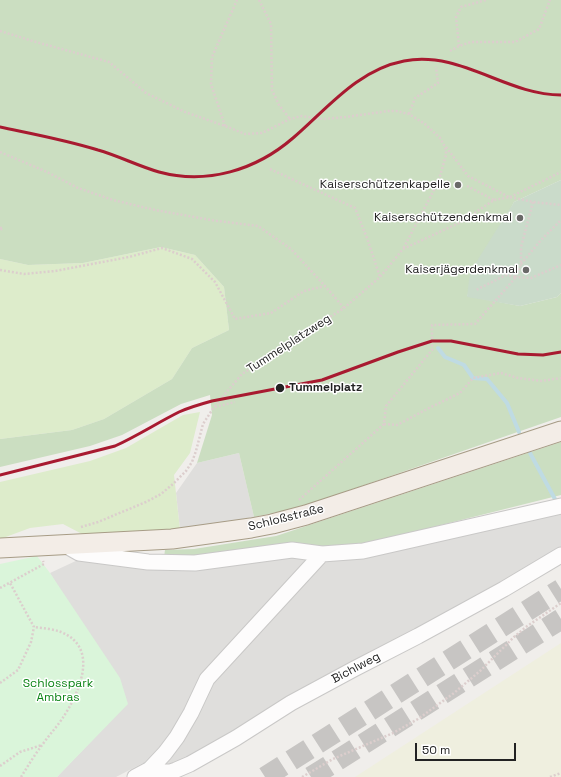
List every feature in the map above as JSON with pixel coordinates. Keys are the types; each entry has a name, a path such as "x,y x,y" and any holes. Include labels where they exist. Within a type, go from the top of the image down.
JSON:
{"main road":[{"name":"Schloßstraße","path":"0,548 172,539 272,524 561,431"}],"street":[{"path":"64,545 79,553 156,562 195,563 292,550 322,554 363,551 561,506"},
{"path":"135,777 150,769 177,737 191,713 207,679 322,554"},
{"name":"Bichlweg","path":"150,769 161,772 170,772 190,764 236,738 292,703 504,589 561,555"}],"path":[{"path":"226,126 211,84 212,57 237,0"},
{"path":"259,0 271,24 272,90 279,105 290,119"},
{"path":"459,46 456,17 461,7 486,0"},
{"path":"450,51 471,42 515,42 539,30 550,0"},
{"path":"0,30 36,42 109,62 146,93 185,112 226,126 244,134 262,133 290,119 302,116 324,119 346,118 396,111 409,114 425,124 440,138 468,176 510,197 561,172"},
{"path":"409,114 415,98 438,83 436,67"},
{"path":"403,249 440,176 446,155 444,145"},
{"path":"0,152 47,172 78,188 113,200 217,221 258,226 291,249 344,308"},
{"path":"270,169 355,208 380,277"},
{"path":"467,186 494,200"},
{"name":"Tummelplatzweg","path":"76,528 98,522 146,502 161,494 173,484 186,471 192,462 203,424 214,407 242,374 344,308 380,277 403,249 461,222 494,200 510,197 533,202 561,205"},
{"path":"521,264 521,247 533,202"},
{"path":"296,503 384,424 386,406 432,350 432,325 475,324 516,277 521,264 540,240 561,220"},
{"path":"0,270 24,274 55,271 129,257 162,248 192,259 215,282 235,319 271,314 304,291 325,286"},
{"path":"476,290 506,275 531,278 561,265"},
{"path":"384,424 397,425 460,393 473,378 501,373 518,378 541,381 561,378"},
{"path":"214,407 235,402"},
{"path":"0,588 44,564 40,545"},
{"path":"0,683 18,670 31,642 34,627 10,583"},
{"path":"302,777 328,762 393,733 418,719 454,693 474,676 526,626 561,603"},
{"path":"21,777 42,745 62,720 73,701 83,674 82,653 74,640 61,632 34,627"},
{"path":"0,766 20,752 42,745"},
{"path":"550,777 561,773"}],"shaded area":[{"path":"239,453 254,517 180,530 176,493 197,463"},
{"path":"561,510 561,549 450,614 170,766 143,763 116,777 57,777 127,703 50,573 80,559 193,569"}],"green space":[{"path":"0,0 561,0 561,180 514,202 467,296 520,306 557,297 561,293 561,417 301,507 254,517 239,453 197,463 212,415 210,395 181,404 122,435 90,446 0,467 0,439 72,430 104,419 172,379 192,348 229,330 224,287 195,255 161,247 83,263 28,265 0,259"},
{"path":"561,180 561,293 557,297 520,306 467,297 470,272 514,202"},
{"path":"161,247 195,255 224,287 229,330 192,348 172,379 104,419 72,430 0,439 0,259 28,265 83,263"},
{"path":"200,412 190,453 174,475 180,530 82,534 63,524 30,528 0,538 0,482 90,461 126,448 183,415"},
{"path":"561,442 561,495 353,547 294,546 198,559 164,557 165,550 194,549 276,536"},
{"name":"Schlosspark Ambras","path":"37,556 120,678 128,704 57,777 0,777 0,564"},
{"path":"561,643 561,777 355,777"}],"waterway":[{"path":"438,348 445,357 464,365 473,378 487,379 507,403 519,432"},
{"path":"530,453 556,501"}],"tunnel":[{"path":"265,777 561,589"},
{"path":"311,777 561,619"}],"transit line":[{"path":"0,127 86,146 159,172 177,176 195,177 230,172 263,159 293,138 331,103 357,82 387,66 404,61 425,59 444,62 464,67 521,88 541,93 561,95"},
{"path":"0,475 115,446 179,412 212,401 322,380 432,341 451,341 518,354 543,355 561,352"}],"place":[{"name":"Kaiserschützenkapelle","path":"458,185"},
{"name":"Kaiserschützendenkmal","path":"520,218"},
{"name":"Kaiserjägerdenkmal","path":"526,270"},
{"name":"Tummelplatz","path":"280,388"}]}
